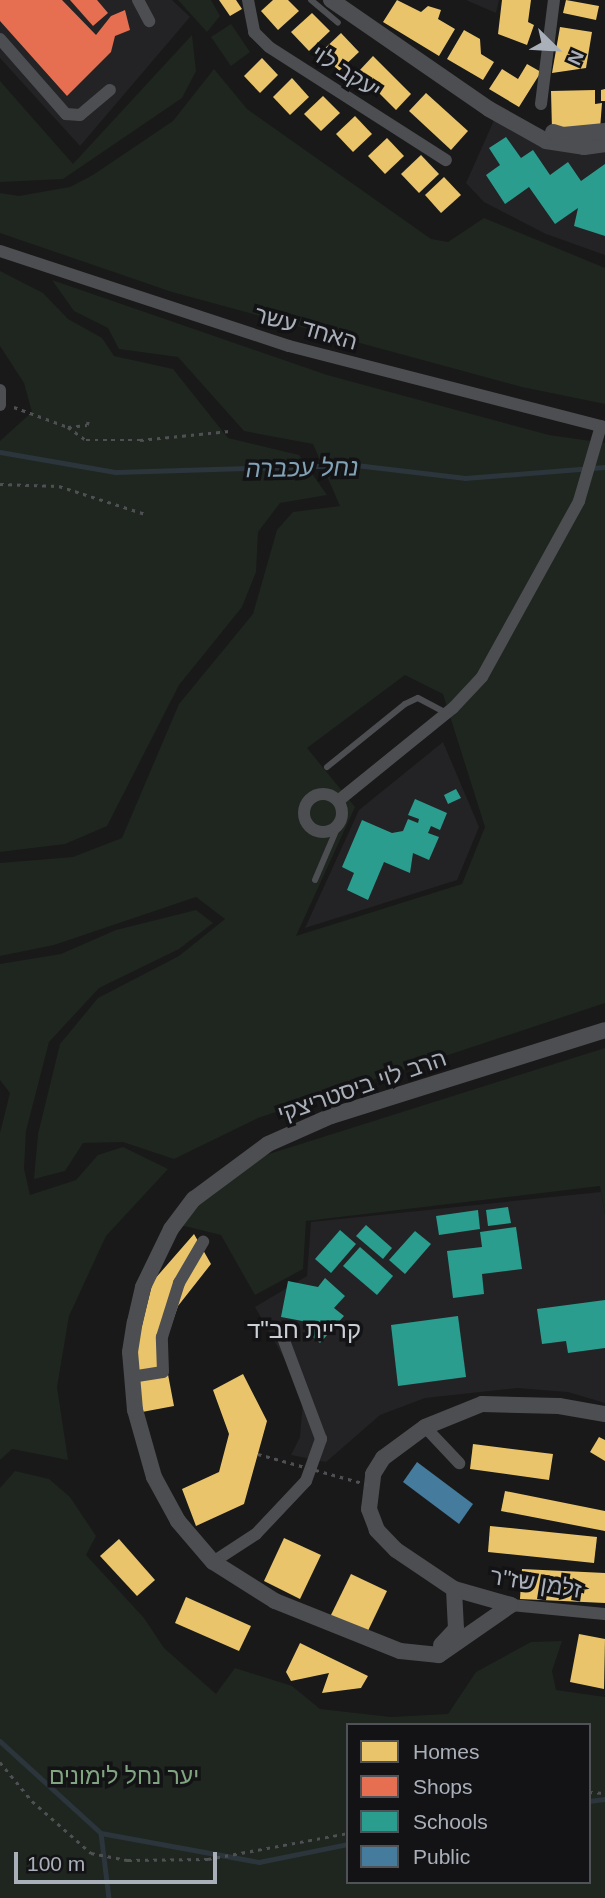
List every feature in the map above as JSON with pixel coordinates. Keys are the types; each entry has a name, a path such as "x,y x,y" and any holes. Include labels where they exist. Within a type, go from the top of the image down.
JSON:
{"street":[{"path":"138,0 149,21"},
{"name":"יעקב לוי","path":"248,0 254,32 269,47 446,160"},
{"path":"331,0 471,94 489,110 547,141 584,147 605,144"},
{"path":"541,104 554,0"},
{"path":"0,39 66,114 80,115 110,90"},
{"path":"471,94 563,135 605,131"},
{"name":"האחד עשר","path":"0,251 289,346 603,427"},
{"path":"0,390 0,404"},
{"path":"338,801 469,693 495,658 579,501 603,427"},
{"path":"327,794 338,801 341,819 326,832 313,830 304,821 305,804 315,795 327,794"},
{"name":"הרב לוי ביסטריצקי","path":"427,1654 374,1643 275,1601 213,1562 178,1521 154,1477 140,1433 131,1377 135,1322 153,1260 194,1199 228,1171 268,1144 331,1116 605,1030"},
{"path":"131,1377 163,1372 162,1337 179,1283 203,1242"},
{"path":"213,1562 256,1534 306,1481 321,1439 282,1335"},
{"path":"370,1485 383,1458 425,1427 482,1404 559,1406 605,1414"},
{"path":"425,1427 459,1463"},
{"name":"זלמן שז\"ר","path":"370,1485 369,1509 377,1530 396,1549 454,1589 511,1605 605,1614"},
{"path":"427,1654 451,1638 456,1629 454,1589"},
{"path":"427,1654 439,1655 511,1605"}],"lane":[{"path":"311,0 338,23"},
{"path":"327,767 405,704 418,698 446,713"},
{"path":"315,880 341,819"}],"path":[{"path":"0,404 68,427 86,440 140,440 230,432"},
{"path":"68,427 87,425 89,418"},
{"path":"0,484 59,486 98,497 117,509 145,514"},
{"path":"258,1454 370,1485"},
{"path":"0,1762 32,1801 90,1853 128,1860 208,1859 346,1833"}],"shaded area":[{"path":"0,0 172,0 190,17 80,146 0,58"},
{"path":"466,0 499,0 496,13"},
{"path":"495,118 605,151 605,255 546,234 484,202 466,183"},
{"path":"443,742 479,827 457,880 305,928 359,810"},
{"path":"601,1192 605,1214 605,1403 568,1392 518,1388 425,1398 380,1415 326,1462 291,1455 300,1437 303,1400 296,1379 255,1307 307,1276 311,1222"}],"green space":[{"path":"178,0 211,0 220,16 207,32"},
{"path":"231,24 250,52 231,66 211,37"},
{"path":"192,35 196,71 182,98 63,179 0,182 0,81 73,164"},
{"path":"214,69 247,109 431,239 448,242 484,218 605,268 605,404 522,387 172,292 0,233 0,193 19,196 70,187 93,175 173,121"},
{"path":"0,271 43,293 68,319 102,338 114,356 173,369 228,438 299,455 327,495 280,503 258,532 256,572 242,607 179,685 107,826 65,844 0,852 0,441 32,412 24,383 0,346"},
{"path":"52,280 327,375 549,435 605,443 605,1003 258,1118 174,1159 123,1142 83,1143 65,1171 34,1179 38,1134 60,1044 98,998 179,956 225,919 196,897 54,945 0,956 0,863 73,857 122,838 179,704 253,614 277,530 293,512 340,506 313,444 244,431 178,357 119,349 108,328 74,311","holes":["405,675 443,694 485,827 462,884 296,936 355,807 307,748"]},
{"path":"196,910 213,923 179,949 99,988 49,1042 26,1131 24,1169 30,1195 76,1180 98,1155 123,1147 168,1169 106,1236 69,1316 57,1387 68,1460 12,1449 0,1460 0,1133 10,1093 0,1080 0,964 61,954 116,930"},
{"path":"605,1048 605,1214 600,1186 306,1221 303,1269 255,1295 221,1235 168,1222 250,1160"},
{"name":"יער נחל לימונים","path":"15,1471 49,1479 70,1497 96,1536 86,1555 144,1618 164,1648 216,1694 235,1668 292,1686 320,1709 391,1717 448,1714 476,1672 531,1642 562,1641 552,1671 556,1690 605,1697 605,1898 0,1898 0,1488"}],"building: Homes":[{"path":"219,0 236,0 242,9 230,16"},
{"path":"273,0 288,0 299,11 278,30 261,11"},
{"path":"397,0 421,12 428,6 441,10 438,19 455,29 439,56 383,22"},
{"path":"502,0 531,0 528,22 534,25 527,45 498,34"},
{"path":"566,0 599,6 596,20 563,13"},
{"path":"312,13 330,31 309,51 291,32"},
{"path":"560,27 592,32 586,68 552,73"},
{"path":"464,30 480,39 481,54 494,62 483,80 447,59"},
{"path":"341,33 359,52 339,71 321,52"},
{"path":"373,56 411,94 396,110 358,72"},
{"path":"262,58 278,75 260,93 244,76"},
{"path":"527,64 541,72 519,107 489,89 502,69 518,79"},
{"path":"292,78 309,97 290,115 273,97"},
{"path":"605,89 605,101 601,101 601,90"},
{"path":"595,90 595,104 602,103 600,129 552,130 551,91"},
{"path":"426,93 468,131 451,150 409,111"},
{"path":"323,96 340,113 321,131 304,114"},
{"path":"355,116 372,134 353,152 336,134"},
{"path":"387,138 404,156 385,174 368,156"},
{"path":"421,155 439,174 419,193 401,174"},
{"path":"444,177 461,195 441,213 425,195"},
{"path":"194,1234 211,1264 178,1306 163,1348 174,1406 142,1412 132,1365 153,1281"},
{"path":"243,1374 267,1421 244,1504 196,1526 182,1489 219,1472 229,1434 213,1390"},
{"path":"599,1437 605,1440 605,1461 590,1452"},
{"path":"473,1444 553,1454 549,1480 470,1469"},
{"path":"505,1491 605,1511 605,1531 501,1511"},
{"path":"490,1526 597,1537 594,1563 488,1552"},
{"path":"284,1538 321,1555 300,1599 264,1581"},
{"path":"119,1539 155,1580 137,1596 100,1556"},
{"path":"522,1569 605,1573 605,1603 520,1599"},
{"path":"351,1574 387,1591 366,1635 330,1617"},
{"path":"186,1597 251,1626 239,1651 175,1623"},
{"path":"579,1634 605,1639 604,1689 570,1682"},
{"path":"300,1643 368,1676 361,1688 322,1693 329,1673 291,1681 286,1672"}],"building: Shops":[{"path":"0,0 62,0 96,35 111,16 125,10 130,30 115,36 111,52 67,96 0,21"},
{"path":"70,0 97,0 108,13 93,26"}],"building: Schools":[{"path":"506,137 521,158 533,150 550,175 568,162 581,181 605,164 605,236 574,226 578,208 555,224 529,187 505,204 486,175 500,165 489,148"},
{"path":"456,789 461,798 448,804 444,795"},
{"path":"415,799 447,813 440,830 431,826 428,833 439,837 429,860 413,853 410,873 384,862 368,900 347,890 354,873 342,867 362,820 392,833 403,831 408,819 418,823 419,819 408,815"},
{"path":"508,1207 511,1223 488,1226 486,1210"},
{"path":"478,1210 480,1229 439,1235 436,1216"},
{"path":"366,1225 392,1248 383,1259 356,1236"},
{"path":"516,1227 522,1269 482,1274 484,1294 453,1298 447,1251 482,1247 480,1232"},
{"path":"340,1230 356,1244 331,1273 315,1259"},
{"path":"415,1231 431,1244 405,1274 389,1260"},
{"path":"360,1247 393,1276 377,1295 343,1266"},
{"path":"325,1278 345,1296 334,1308 344,1316 320,1343 306,1331 313,1323 281,1317 288,1281 318,1287"},
{"path":"605,1300 605,1348 568,1353 566,1341 542,1344 537,1309"},
{"path":"458,1316 466,1377 398,1386 391,1325"}],"building: Public":[{"path":"417,1462 473,1504 459,1524 403,1482"}],"waterway":[{"name":"נחל עכברה","path":"0,452 116,472 356,465 465,478 605,467"},
{"path":"0,1741 101,1833 259,1862 346,1844"},
{"path":"591,1801 605,1799"},
{"path":"101,1833 109,1898"}],"district":[{"name":"קריית חב\"ד","path":"304,1330"}]}
